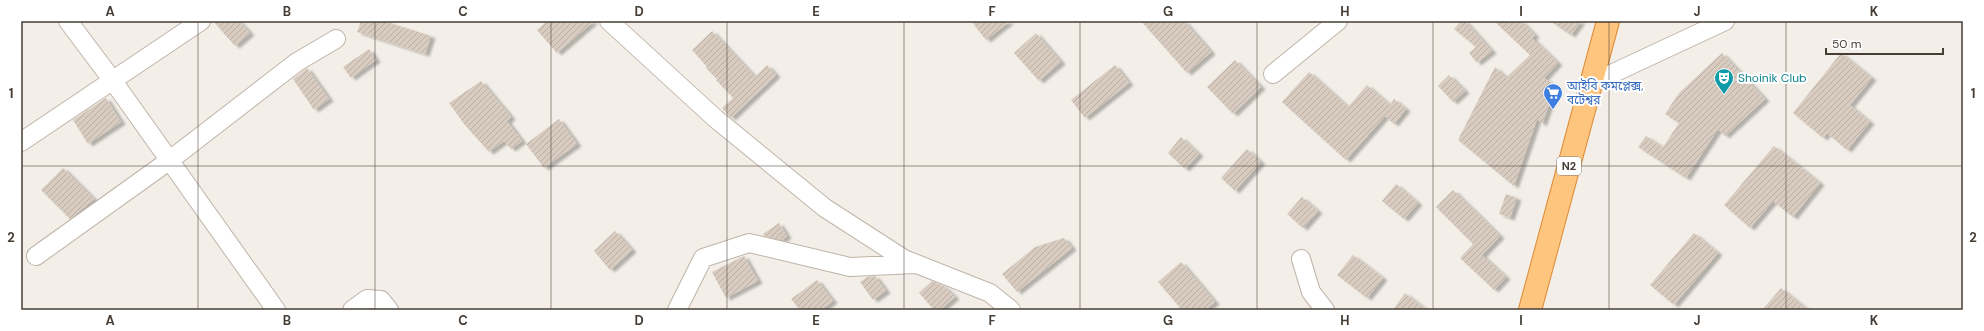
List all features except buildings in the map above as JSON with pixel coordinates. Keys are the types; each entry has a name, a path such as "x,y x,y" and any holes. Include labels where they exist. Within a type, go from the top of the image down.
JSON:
{"highway":[{"name":"N2","path":"1530,310 1608,21"}],"street":[{"path":"68,21 170,160 276,310"},
{"path":"21,142 201,21"},
{"path":"609,21 716,118 825,208 904,259 990,293 1011,310"},
{"path":"1273,74 1338,21"},
{"path":"1592,83 1725,21"},
{"path":"36,256 170,160 297,62 336,39"},
{"path":"677,310 703,258 749,243 850,267 915,264"},
{"path":"1301,259 1311,292 1325,310"},
{"path":"352,310 367,300 381,300 389,310"}],"place":[{"name":"Shoinik Club","path":"1724,95"},
{"name":"আইবি কমপ্লেক্স, বটেশ্বর","path":"1553,110"}]}
